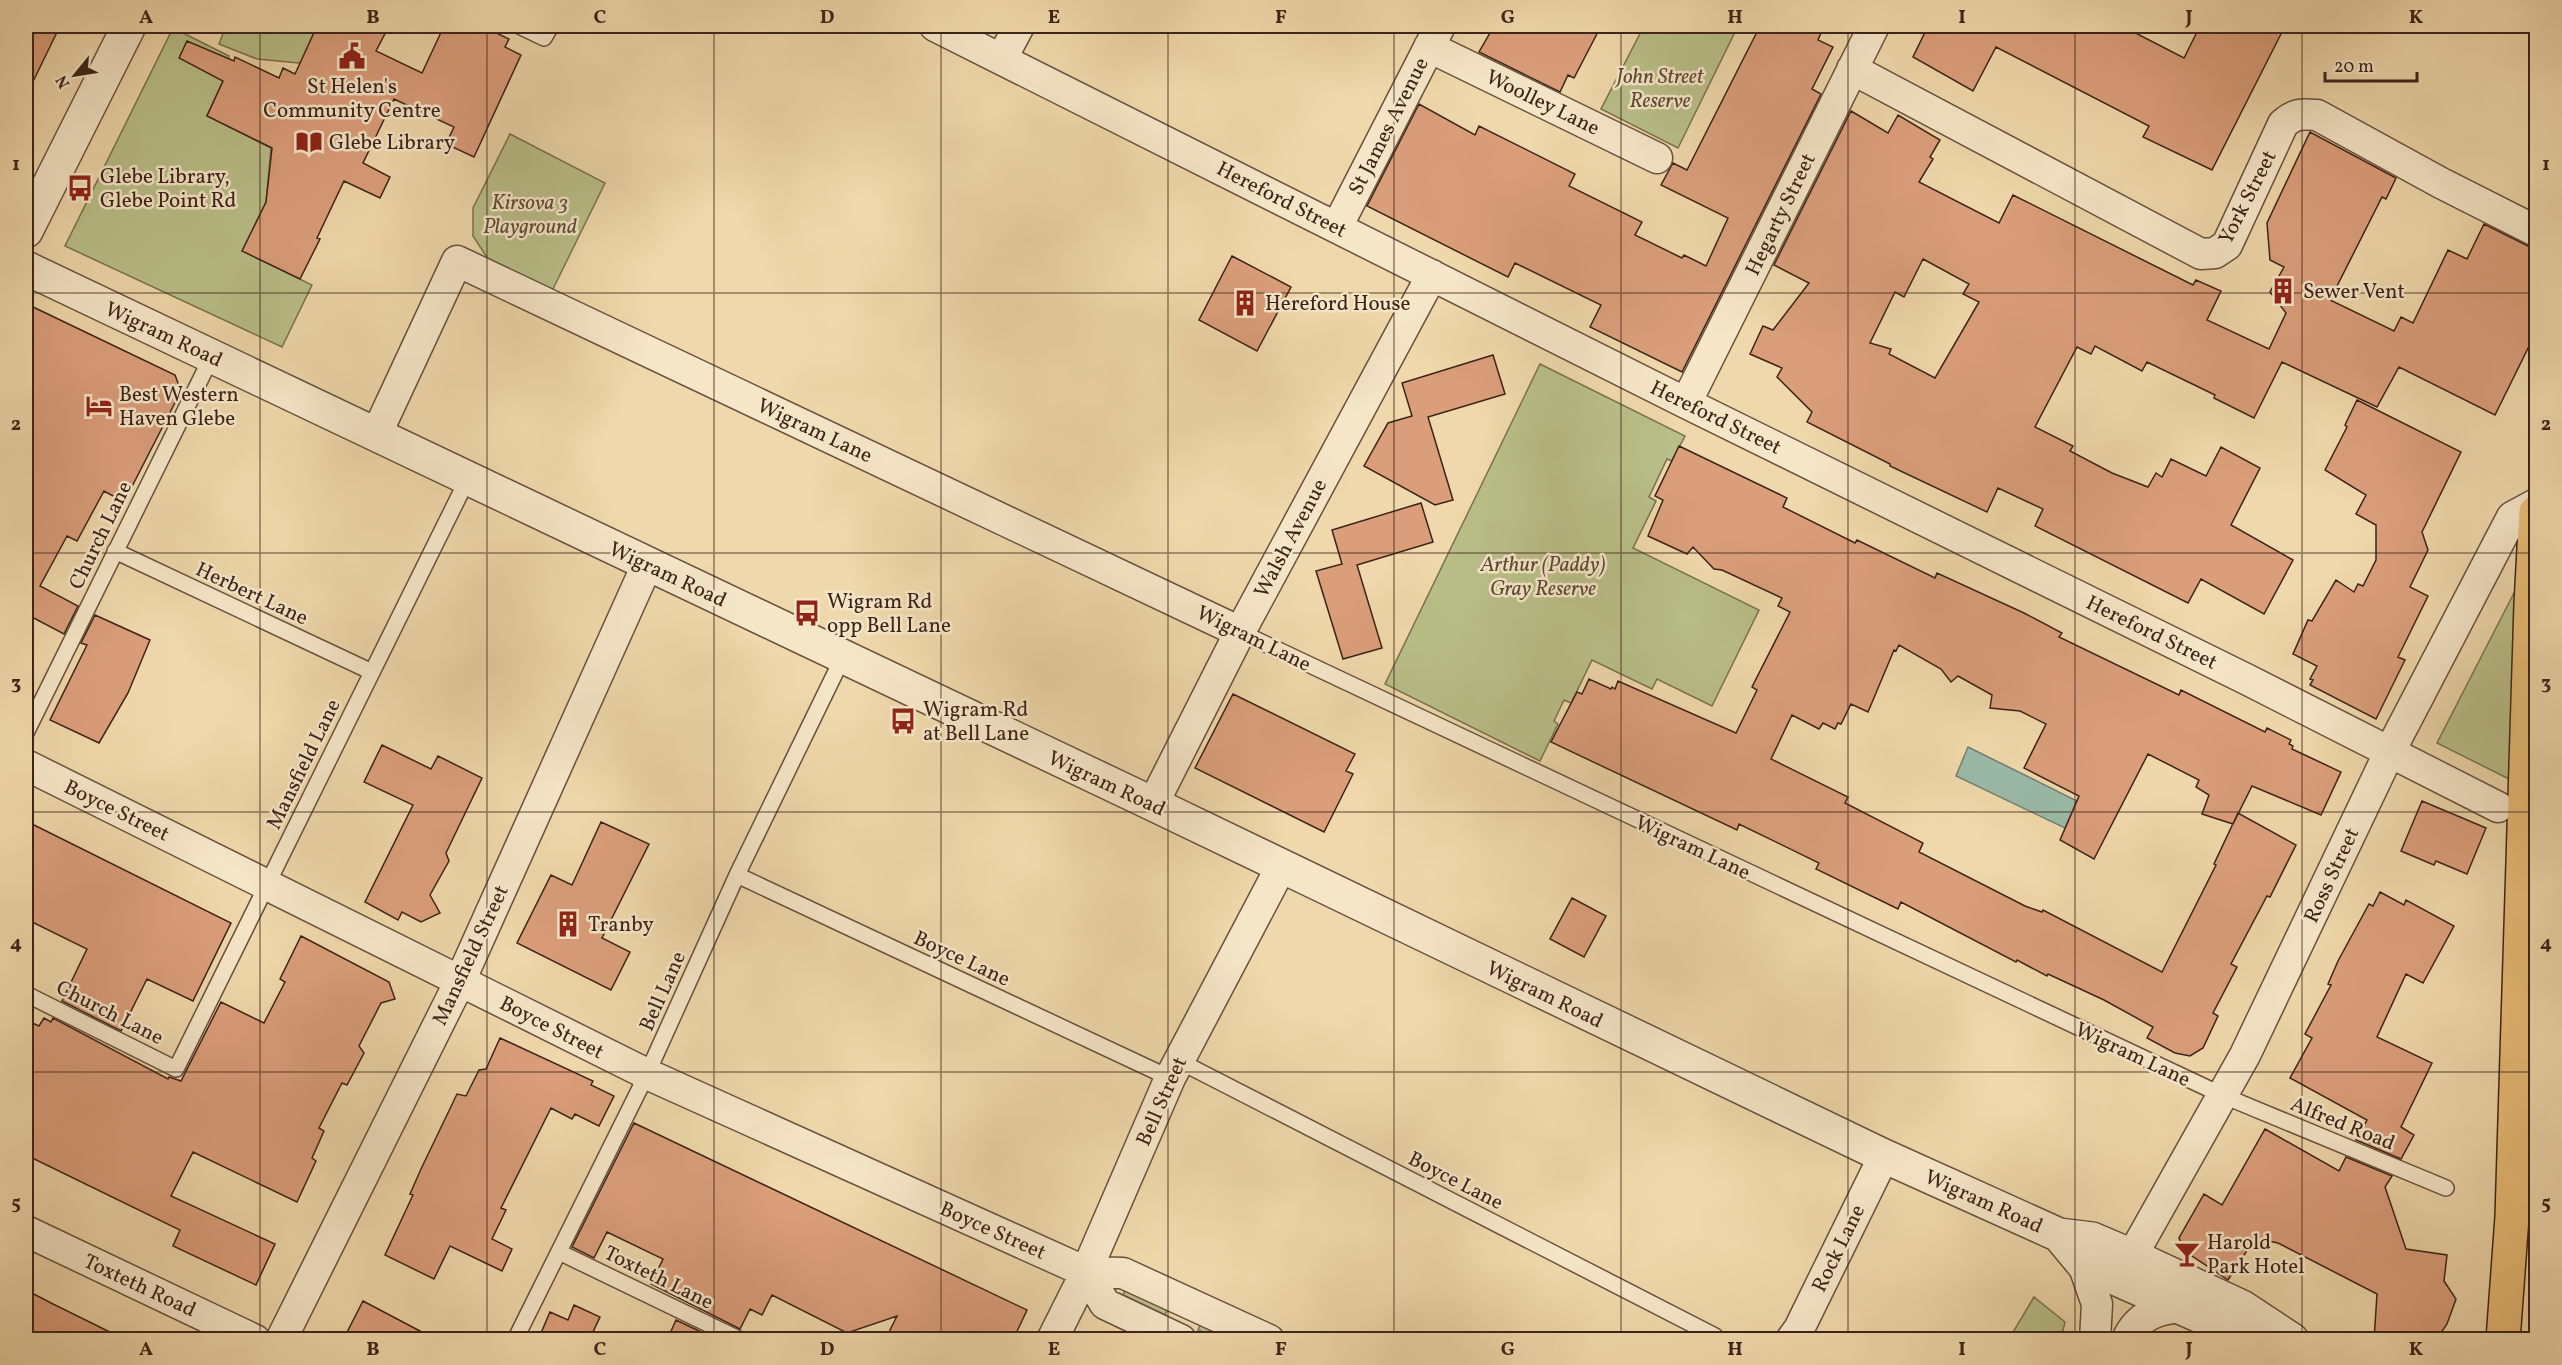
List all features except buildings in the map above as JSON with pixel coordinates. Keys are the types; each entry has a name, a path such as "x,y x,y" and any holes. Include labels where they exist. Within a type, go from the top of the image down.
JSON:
{"main road":[{"path":"2503,1340 2512,1217 2520,819 2536,513"}],"street":[{"path":"26,231 129,26"},
{"name":"Hereford Street","path":"935,26 1686,403 2225,668 2520,819"},
{"path":"1002,58 1019,26"},
{"name":"Hegarty Street","path":"1686,403 1874,26"},
{"name":"Woolley Lane","path":"1434,36 1657,158"},
{"name":"St James Avenue","path":"1337,227 1434,36"},
{"name":"York Street","path":"1852,69 2201,254 2215,253 2227,245 2283,124 2299,114 2317,115 2440,183 2536,231"},
{"name":"Wigram Lane","path":"376,435 457,261 1240,632"},
{"name":"Wigram Road","path":"26,268 1153,804 1884,1156 2059,1235 2092,1239 2242,1307 2292,1340"},
{"name":"Walsh Avenue","path":"1153,804 1240,632 1432,275"},
{"name":"Ross Street","path":"2132,1256 2224,1096 2389,753 2512,517 2536,504"},
{"name":"Mansfield Street","path":"281,1340 460,981 647,565"},
{"name":"Boyce Street","path":"26,765 647,1074 1086,1272 1123,1273 1269,1340"},
{"name":"Bell Street","path":"1052,1340 1086,1272 1174,1070 1281,867"},
{"name":"Rock Lane","path":"1791,1340 1884,1156"},
{"name":"Toxteth Road","path":"26,1231 255,1340"},
{"name":"Wigram Road","path":"2059,1235 2083,1264 2253,1340"},
{"path":"2083,1264 2096,1299 2095,1340"},
{"path":"1086,1272 1105,1304 1181,1340"},
{"path":"2127,1340 2137,1322 2146,1315 2168,1308 2181,1307"}],"lane":[{"path":"519,26 544,38 550,26"},
{"name":"Church Lane","path":"26,733 212,356"},
{"name":"Mansfield Lane","path":"176,1069 468,478"},
{"name":"Herbert Lane","path":"115,551 372,672"},
{"name":"Wigram Lane","path":"1240,632 2224,1096"},
{"name":"Bell Lane","path":"515,1340 647,1074 737,875 843,657"},
{"name":"Boyce Lane","path":"737,875 1174,1070 1715,1336"},
{"name":"Church Lane","path":"26,994 176,1069"},
{"name":"Alfred Road","path":"2224,1096 2446,1188"},
{"name":"Toxteth Lane","path":"559,1252 741,1340"}],"green space":[{"path":"226,26 317,27 334,80 299,63 257,59 219,44"},
{"name":"John Street Reserve","path":"1644,26 1738,26 1678,148 1601,109"},
{"path":"173,28 229,56 223,81 207,116 271,148 265,213 243,251 312,285 282,347 65,246"},
{"name":"Kirsova 3 Playground","path":"510,134 605,183 552,291 488,259 473,236 473,208"},
{"name":"Arthur (Paddy) Gray Reserve","path":"1540,364 1685,436 1672,461 1667,459 1649,497 1656,501 1633,548 1759,610 1712,706 1657,679 1652,689 1592,660 1571,703 1564,700 1554,721 1558,724 1540,761 1385,684"},
{"path":"2515,591 2509,779 2437,743"},
{"path":"1127,1286 1169,1305 1165,1315 1123,1295"},
{"path":"2034,1297 2065,1322 2061,1339 2009,1339"},
{"path":"1203,1320 1245,1339 1218,1339 1198,1330"}],"shaded area":[{"path":"1968,747 2079,802 2065,828 1956,776"}],"place":[{"name":"St Helen's Community Centre","path":"352,56"},
{"name":"Glebe Library","path":"309,142"},
{"name":"Glebe Library, Glebe Point Rd","path":"80,188"},
{"name":"Sewer Vent","path":"2283,291"},
{"name":"Hereford House","path":"1245,303"},
{"name":"Best Western Haven Glebe","path":"99,406"},
{"name":"Wigram Rd opp Bell Lane","path":"807,613"},
{"name":"Wigram Rd at Bell Lane","path":"903,721"},
{"name":"Tranby","path":"568,924"},
{"name":"Harold Park Hotel","path":"2187,1254"}]}
